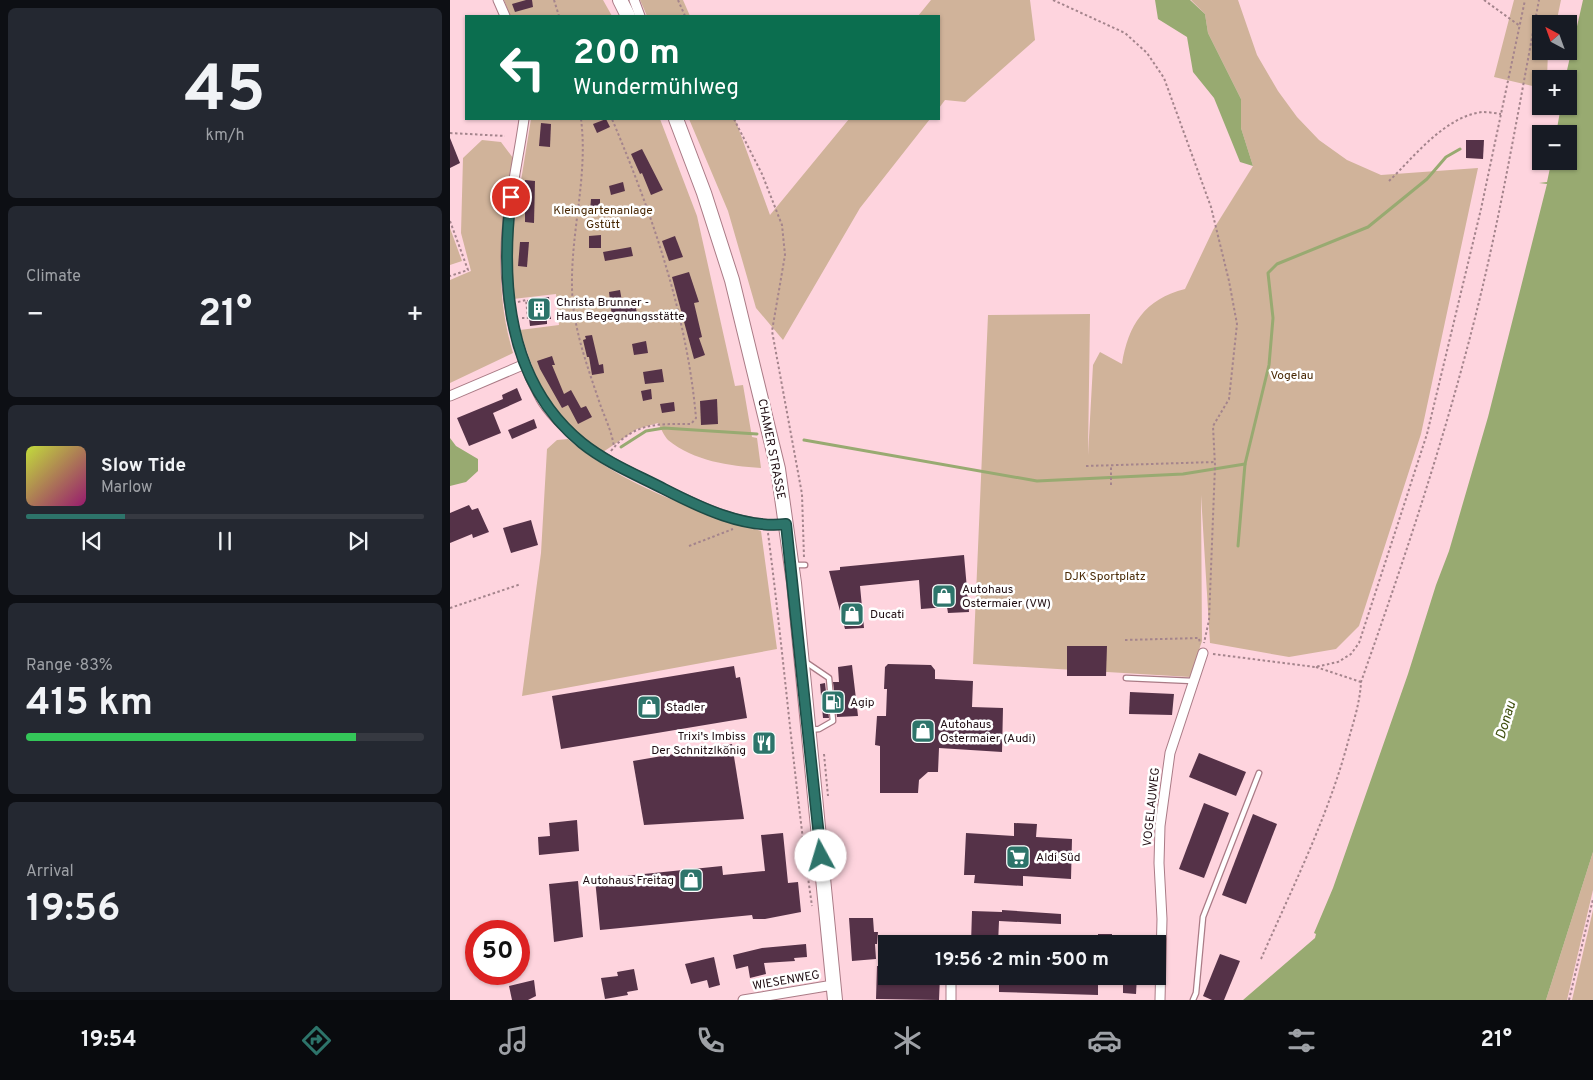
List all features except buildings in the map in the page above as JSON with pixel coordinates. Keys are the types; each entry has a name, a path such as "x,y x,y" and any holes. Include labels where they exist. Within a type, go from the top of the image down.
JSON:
{"main road":[{"path":"620,0 628,15"},
{"name":"CHAMER STRASSE","path":"676,120 732,280 778,469 786,524 798,565 801,660 834,1000"}],"street":[{"path":"498,0 504,15"},
{"path":"634,0 640,15"},
{"path":"524,120 507,231 505,259 509,304 525,364 542,400 564,426 583,444 605,458 689,502 751,523 768,526 786,524"},
{"path":"680,120 685,141"},
{"path":"450,396 525,364"},
{"name":"VOGELAUWEG","path":"1160,1000 1162,919 1159,863 1160,826 1170,753 1203,653"},
{"name":"WIESENWEG","path":"743,1000 832,985"},
{"path":"951,985 951,1000"}],"lane":[{"path":"801,660 829,678 830,687 833,721 819,729 808,730"},
{"path":"1126,678 1193,682"},
{"path":"1193,1000 1196,993 1203,918 1259,773"}],"path":[{"path":"554,0 559,15"},
{"path":"678,0 685,15"},
{"path":"1053,0 1125,33 1147,52 1164,78 1211,207 1229,281 1237,324 1229,399 1213,426 1215,475 1209,620 1203,653"},
{"path":"1484,0 1520,26"},
{"path":"1315,667 1338,662 1351,654 1359,643 1427,434 1481,209 1525,0"},
{"path":"1261,959 1321,822 1341,768 1360,696 1361,682 1394,589 1449,414 1483,285 1539,0"},
{"path":"1389,181 1446,128 1463,118 1482,112 1501,114"},
{"path":"581,120 585,144 583,180 572,267 573,305 582,351 614,447"},
{"path":"605,458 614,447 636,429 655,424 691,424 696,418 693,384 674,292 632,165 612,120"},
{"path":"735,120 762,174 782,225 785,256 772,331 799,476"},
{"path":"450,133 505,136"},
{"path":"450,221 468,270 450,276"},
{"path":"509,304 526,300 528,318 526,318"},
{"path":"1086,466 1215,462"},
{"path":"1111,486 1112,466"},
{"path":"689,546 751,523"},
{"path":"768,526 798,806 813,909"},
{"path":"450,608 520,584"},
{"path":"1125,640 1199,638 1203,653"},
{"path":"1203,653 1315,667 1361,682"},
{"path":"1569,1000 1593,899"}],"green space":[{"path":"504,0 603,0 611,15 510,15"},
{"path":"640,0 683,0 690,15 647,15"},
{"path":"931,0 1030,0 1035,40 965,102 945,100 940,107 940,15 919,15"},
{"name":"Vogelau","path":"1191,0 1238,0 1257,55 1278,91 1297,117 1319,140 1347,160 1381,175 1478,168 1421,434 1359,626 1336,649 1289,657 1210,643 1201,495 1202,641 1190,677 973,664 988,315 1090,314 1088,455 1093,365 1100,352 1122,364 1129,337 1141,316 1159,299 1185,289 1213,230 1253,166 1241,128 1241,99 1208,33 1205,14"},
{"path":"1514,0 1561,0 1558,15 1532,15 1532,60 1548,60 1547,70 1532,70 1532,86 1494,77"},
{"name":"Kleingartenanlage Gstütt","path":"531,120 660,120 697,216 735,386 743,385 752,437 757,438 761,468 724,464 700,458 668,440 658,423 637,429 603,452 571,426 549,400 540,385 520,330 559,325 556,294 513,299 513,230"},
{"path":"689,120 735,120 770,215 848,120 929,120 860,208 783,340 756,308 728,211"},
{"path":"482,140 501,142 513,158 502,232 501,280 503,304 513,353 450,383 450,280 471,271 461,233 463,158"},
{"path":"450,228 462,261 450,265"},
{"path":"568,439 590,456 635,483 684,505 761,531 777,649 522,696 541,553 547,449 557,440"},
{"path":"1593,852 1593,890 1567,1000 1546,1000"},
{"path":"1593,910 1593,1000 1572,1000"}],"water":[{"path":"1155,0 1190,0 1205,14 1208,33 1241,99 1241,128 1253,166 1240,162 1214,98 1193,72 1187,37 1158,19"},
{"name":"Donau","path":"1583,0 1593,0 1593,852 1546,1000 1243,1000 1315,938 1316,934 1314,933 1333,888 1408,674 1436,585 1449,551 1488,417 1547,184 1539,183 1547,182 1550,170 1577,170 1577,125 1558,125 1559,115 1577,115 1577,70 1567,70 1569,60 1578,60 1578,22"},
{"path":"450,438 456,446 478,459 478,471 466,482 450,486"}],"waterway":[{"path":"1238,546 1245,464 1269,365 1273,318 1268,273 1277,264 1368,227 1427,179 1446,157 1460,149"},
{"path":"621,447 646,431 664,428 757,434"},
{"path":"804,440 1037,481 1183,474 1245,464"}],"place":[{"name":"Christa Brunner - Haus Begegnungsstätte","path":"539,309"},
{"name":"Autohaus Ostermaier (VW)","path":"944,596"},
{"name":"Ducati","path":"852,614"},
{"name":"Agip","path":"833,702"},
{"name":"Stadler","path":"649,707"},
{"name":"Autohaus Ostermaier (Audi)","path":"923,731"},
{"name":"Trixi's Imbiss Der Schnitzlkönig","path":"764,743"},
{"name":"Aldi Süd","path":"1018,857"},
{"name":"Autohaus Freitag","path":"691,880"}],"route":[{"path":"511,197 505,259 508,300 525,364 542,400 564,426 583,444 605,458 689,502 751,523 768,526 786,524 794,583 821,856"}],"park label":[{"name":"DJK Sportplatz","path":"1105,576"}]}
